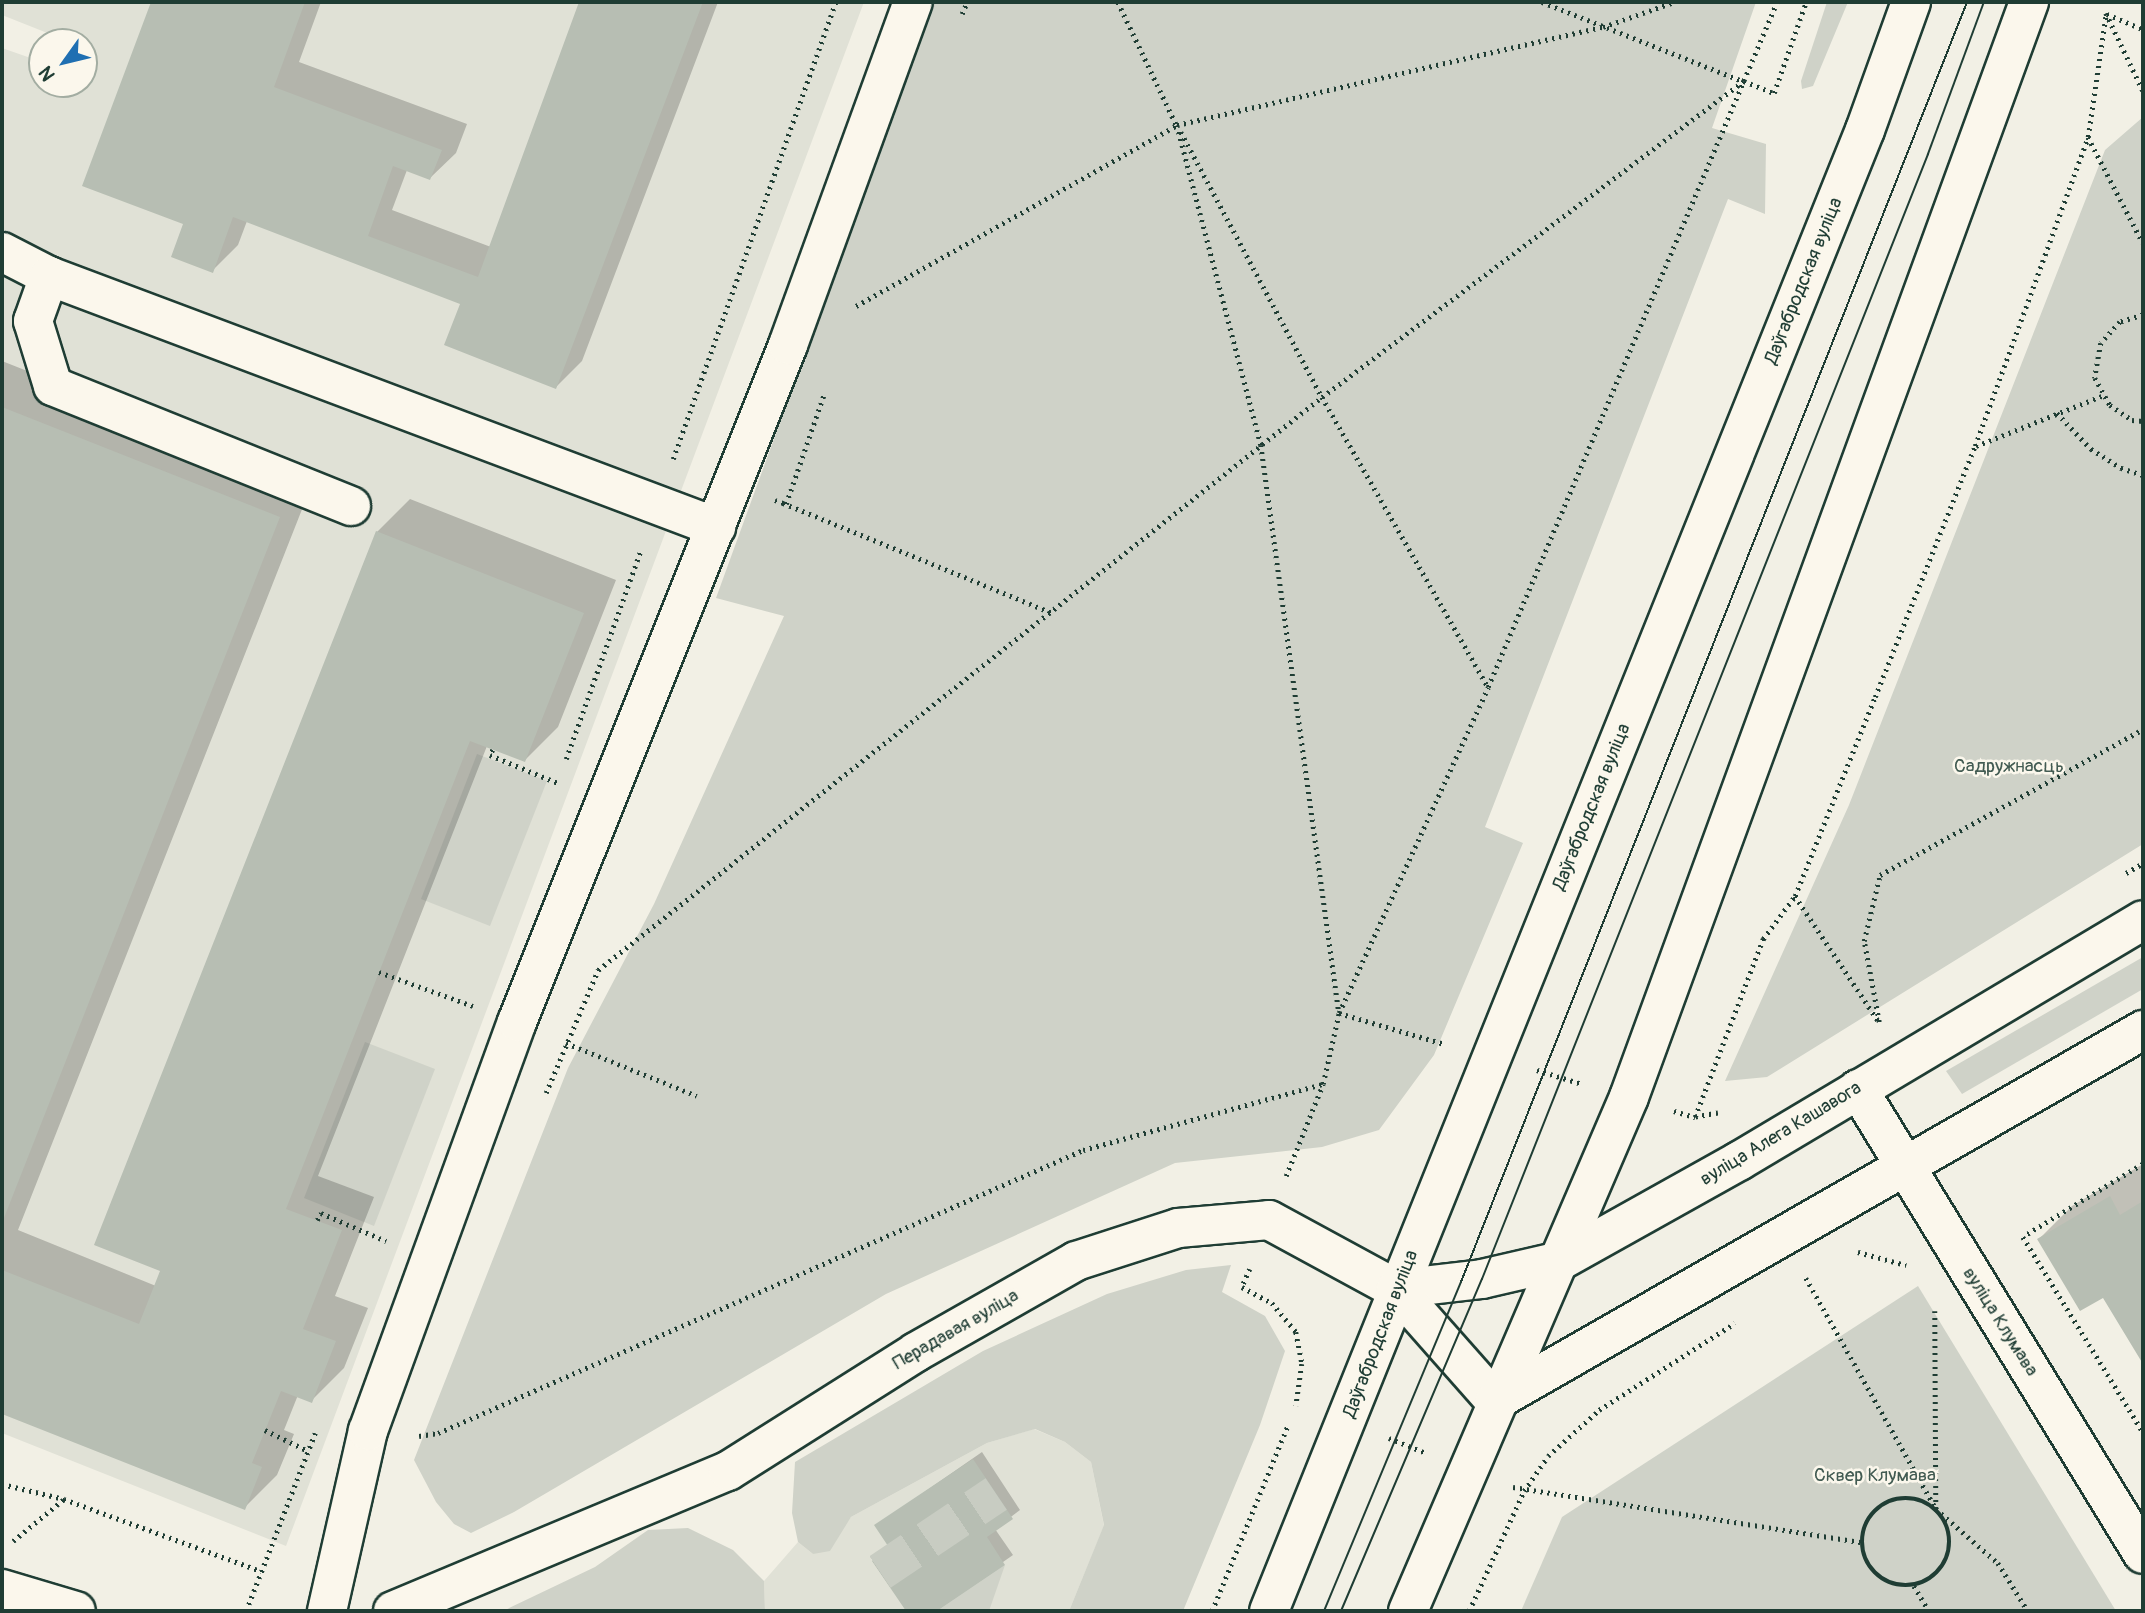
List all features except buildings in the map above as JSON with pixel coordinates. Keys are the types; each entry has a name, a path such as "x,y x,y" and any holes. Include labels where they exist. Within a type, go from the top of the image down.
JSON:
{"main road":[{"path":"327,1611 368,1431 517,1022 788,345 913,2"},
{"name":"Даўгабродская вуліца","path":"1269,1611 1348,1422 1396,1289 1866,130 1911,2"},
{"path":"1408,1611 1470,1470 1495,1401 1560,1261 1633,1084 2029,2"},
{"path":"2,252 49,276 716,527"},
{"path":"49,276 33,321 53,386 351,506"},
{"name":"вуліца Алега Кашавога","path":"1396,1289 1482,1279 1560,1261 2143,920"},
{"path":"1495,1401 2143,1030"},
{"name":"вуліца Клумава","path":"1858,1089 2143,1554"},
{"name":"Перадавая вуліца","path":"393,1611 728,1471 916,1352 1076,1261 1166,1232 1269,1220 1396,1289 1495,1401"},
{"path":"2,1589 76,1611"}],"path":[{"path":"553,795 836,2"},
{"path":"1118,2 1177,125 1322,397 1488,687"},
{"path":"1542,2 1774,93 1806,2"},
{"path":"788,345 1177,125 1603,27 1674,2"},
{"path":"368,1431 407,1438 438,1433 1083,1150 1322,1084 1339,1013 1488,687 1777,2"},
{"path":"2106,13 2143,29"},
{"path":"2106,13 2143,91"},
{"path":"1725,1110 1713,1116 1695,1117 1763,939 1795,896 1975,446 2088,137 2106,13"},
{"path":"697,1096 566,1043 598,970 1053,613 1322,397 1744,81"},
{"path":"1177,125 1261,445 1339,1013"},
{"path":"2088,137 2143,243"},
{"path":"2143,314 2120,322 2101,343 2095,378 2110,405 2132,420 2143,421"},
{"path":"1975,446 2105,395"},
{"path":"2057,413 2091,449 2121,468 2143,475"},
{"path":"782,503 1053,613"},
{"path":"1880,1022 1864,941 1881,876 2143,729"},
{"path":"493,750 490,755 558,783"},
{"path":"2120,876 2143,863"},
{"path":"1795,896 1880,1022"},
{"path":"379,972 474,1007"},
{"path":"469,1020 479,994"},
{"path":"1868,1029 1891,1015"},
{"path":"2143,1164 2024,1237 2143,1432"},
{"path":"317,1220 321,1213 388,1241"},
{"path":"383,1254 393,1228"},
{"path":"1850,1256 1861,1250 1904,1263 1911,1270"},
{"path":"1795,1285 1817,1272"},
{"path":"1806,1278 1936,1509 1950,1533 1947,1561 1928,1581 1914,1586 1898,1586 1872,1571 1862,1542 1864,1527 1884,1503 1911,1498 1936,1509 1998,1563 2028,1611"},
{"path":"1212,1611 1297,1402 1302,1364 1296,1332 1272,1303 1242,1287"},
{"path":"1935,1307 1936,1509"},
{"path":"1469,1611 1524,1491 1548,1456 1599,1410 1737,1322"},
{"path":"1297,1402 1524,1491 1862,1542"},
{"path":"246,1611 307,1451 265,1430"},
{"path":"2,1484 64,1499 261,1572"},
{"path":"2,1550 64,1499"},
{"path":"1914,1586 1929,1611"}],"shaded area":[{"path":"2,2 864,2 286,1546 2,1433 2,48 28,57 28,98 98,98 98,28 35,28 2,15"},
{"path":"1034,1429 1065,1442 1091,1462 1104,1526 1069,1611 765,1611 764,1581 798,1542 813,1554 834,1539 851,1517 987,1443"}],"green space":[{"path":"933,2 1756,2 1712,128 1766,144 1765,214 1728,199 1485,827 1523,843 1434,1055 1379,1130 1322,1147 1175,1163 886,1294 514,1512 471,1533 454,1524 436,1502 414,1460 568,1068 654,904 784,616 716,598"},
{"path":"1827,2 1848,2 1813,86 1802,89 1801,81"},
{"name":"Садружнасць","path":"2143,117 2143,844 1767,1077 1725,1081 1849,805 2105,150"},
{"path":"477,754 547,781 490,926 421,899"},
{"path":"2143,957 2143,989 1962,1094 1946,1071"},
{"path":"365,1042 435,1069 374,1226 304,1198"},
{"path":"1231,1265 1222,1292 1265,1316 1285,1351 1260,1425 1183,1611 1069,1611 1104,1525 1091,1462 1065,1442 1035,1429 987,1443 851,1517 830,1551 813,1554 798,1542 792,1513 795,1462 983,1351 1107,1294 1186,1270"},
{"name":"Сквер Клумава","path":"1918,1286 2116,1611 1521,1611 1562,1517"},
{"path":"688,1528 733,1550 764,1581 765,1611 503,1611 595,1567 648,1530"},
{"path":"1005,1565 989,1611 937,1611"}],"tunnel":[{"path":"880,1572 996,1494"}],"tram line":[{"path":"1324,1611 1461,1282 1967,2"},
{"path":"1341,1611 1482,1279 1928,154 1984,2"}]}
